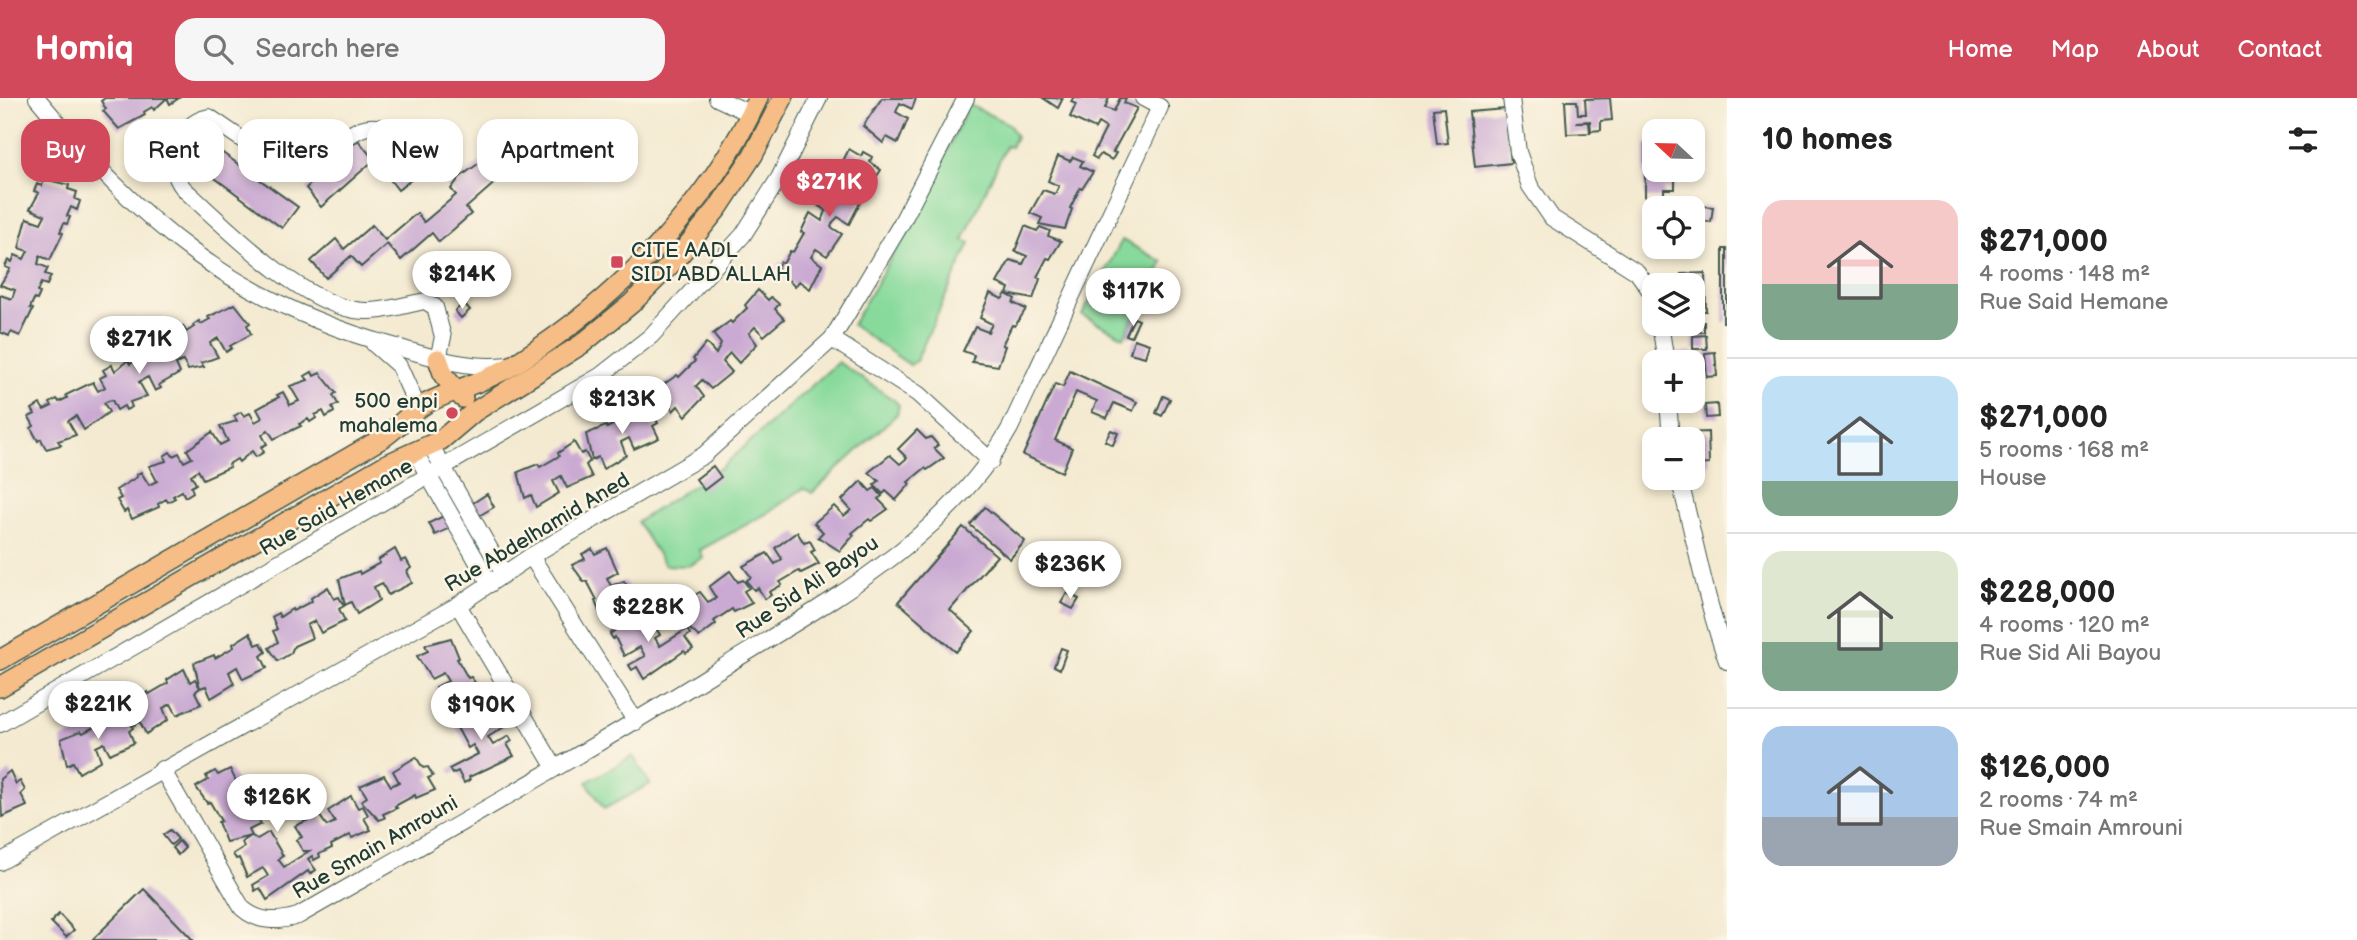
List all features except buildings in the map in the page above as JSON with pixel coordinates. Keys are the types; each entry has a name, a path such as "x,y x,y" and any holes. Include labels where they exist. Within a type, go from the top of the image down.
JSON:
{"main road":[{"path":"0,687 417,451 582,344 647,288 718,208 769,127 783,98"},
{"path":"0,660 381,439 418,408 516,364 593,307 659,243 704,187 755,106 769,127"},
{"path":"438,359 444,376 465,402 466,419"},
{"path":"395,428 397,446 417,451"}],"street":[{"path":"37,98 115,186 201,260 236,283 282,306 370,340 479,367 516,364"},
{"path":"717,98 755,106"},
{"name":"Rue Said Hemane","path":"0,724 437,473 600,376 652,336 743,235 779,178 819,98"},
{"name":"Rue Abdelhamid Aned","path":"0,862 458,605 531,556 696,461 832,339 901,224 966,98"},
{"name":"Rue Sid Ali Bayou","path":"555,768 635,722 862,580 931,525 969,488 992,461 1010,428 1160,107 1143,98"},
{"path":"1511,98 1518,152 1530,186 1552,218 1637,272 1642,279"},
{"path":"367,127 350,132 305,171 295,172 284,168 209,117 200,119 191,126 175,149 171,162 177,180 184,189 260,258 322,298 358,311 382,310 425,301 435,307 443,337 438,359"},
{"path":"832,339 918,394 992,461"},
{"path":"370,340 399,366 418,408"},
{"path":"417,451 437,473 504,574"},
{"path":"437,473 490,584"},
{"path":"1682,490 1705,576 1712,618 1727,661"},
{"path":"531,556 635,722"},
{"path":"458,605 555,768"},
{"name":"Rue Smain Amrouni","path":"162,769 242,908 250,915 267,921 298,916 555,768"}],"green space":[{"path":"965,103 1009,124 1016,136 1011,147 1006,146 963,240 970,243 916,361 910,365 852,325 920,208 965,113"},
{"path":"1122,240 1163,262 1124,337 1082,315"},
{"path":"838,362 894,400 899,405 897,414 812,493 804,488 766,514 700,550 703,558 688,566 665,565 637,522 723,466"},
{"path":"633,756 650,784 604,809 587,782"}],"place":[{"name":"CITE AADL SIDI ABD ALLAH","path":"617,262"},
{"name":"500 enpi mahalema","path":"452,413"}]}
